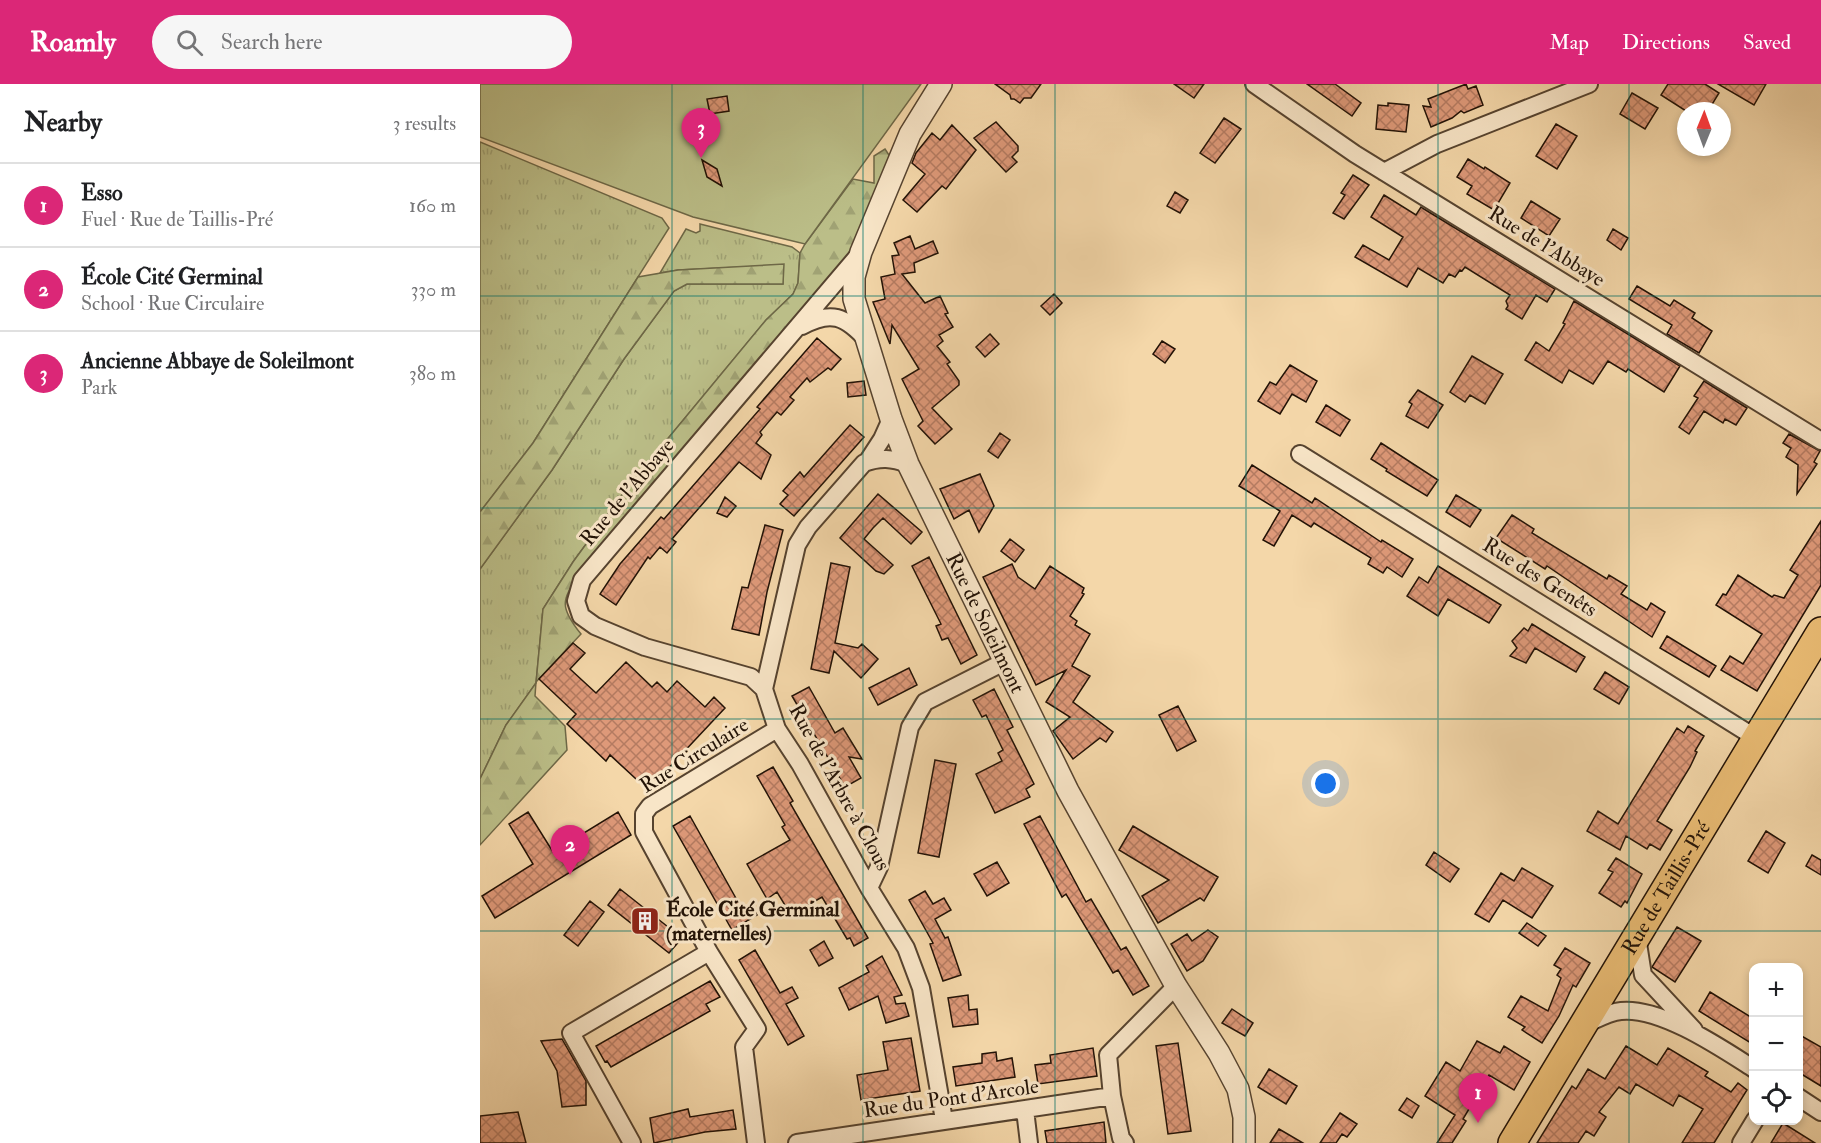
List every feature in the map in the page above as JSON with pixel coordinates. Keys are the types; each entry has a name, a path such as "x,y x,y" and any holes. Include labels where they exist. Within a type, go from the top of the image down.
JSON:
{"main road":[{"name":"Rue de Taillis-Pré","path":"1512,1143 1821,632"}],"street":[{"name":"Rue de Soleilmont","path":"941,84 910,134 861,252 854,277 854,299 891,419 908,464 1068,791 1176,986 1219,1053 1238,1089 1244,1117 1244,1143"},
{"name":"Rue de l'Abbaye","path":"1254,84 1355,154 1821,441"},
{"path":"1384,172 1437,144 1589,84"},
{"name":"Rue de l'Abbaye","path":"764,689 751,677 645,648 595,626 581,616 576,601 582,580 861,252"},
{"path":"796,329 815,319 831,315 855,327 867,340"},
{"name":"Rue de l'Arbre à Clous","path":"891,419 882,439 867,462 808,527 797,545 764,689 777,729 800,764 869,888 906,948 921,988 944,1120"},
{"name":"Rue des Genêts","path":"1300,454 1756,738"},
{"path":"867,462 894,458 908,464"},
{"path":"869,888 879,867 910,727 925,702 1004,662"},
{"name":"Rue Circulaire","path":"756,1143 744,1047 757,1029 709,952 644,831 644,814 650,806 777,729"},
{"path":"1636,937 1643,975 1697,1033"},
{"path":"632,1143 571,1033 709,952"},
{"path":"1643,975 1629,972 1611,979 1619,1002 1697,1033 1749,1066"},
{"path":"1125,1143 1121,1138 1112,1096 1108,1055 1176,986"},
{"path":"1582,1026 1602,1016 1620,1011 1638,1011"},
{"name":"Rue du Pont d'Arcole","path":"797,1143 856,1139 944,1120 1112,1096"},
{"path":"1803,1100 1821,1112"},
{"path":"1025,1110 1029,1143"},
{"path":"1741,1143 1752,1125"}],"green space":[{"path":"480,84 921,84 805,244 693,217 480,137"},
{"path":"480,142 662,218 669,228 533,443 480,512"},
{"path":"885,149 891,158 858,244 583,568 567,594 566,601 568,615 581,634 536,682 543,609 573,562 627,488 766,320 793,294 798,283 800,253 805,244 853,179 874,183 874,156"},
{"path":"700,224 792,247 800,253 798,283 793,294 766,320 627,488 573,562 543,609 536,683 506,725 480,779 480,569 552,470 624,359 674,291 687,284 783,284 783,265 678,270 660,273 686,229 696,233 700,231"},
{"path":"784,264 783,284 687,284 674,291 624,359 552,470 480,569 480,512 533,443 638,277 678,270"},
{"path":"536,683 535,696 565,726 567,750 480,845 480,779 506,725"}],"building":[{"path":"995,84 1041,84 1031,98 1024,98 1020,103 1011,99 1010,95"},
{"path":"1174,84 1204,84 1194,98"},
{"path":"1307,84 1335,84 1361,103 1352,116"},
{"path":"1466,84 1468,89 1476,86 1483,105 1464,113 1461,111 1452,118 1431,127 1423,106 1431,107 1428,99"},
{"path":"1668,84 1705,84 1719,93 1714,102 1677,102 1677,105 1661,95"},
{"path":"1718,84 1766,84 1754,105"},
{"path":"1632,93 1658,108 1645,129 1620,114"},
{"path":"727,96 729,111 710,114 707,99"},
{"path":"1388,103 1409,105 1406,132 1376,129 1378,105 1388,106"},
{"path":"1224,118 1241,129 1215,163 1200,153"},
{"path":"996,122 1018,146 1018,151 1012,157 1017,162 1006,172 974,138"},
{"path":"1556,124 1577,136 1557,169 1536,156"},
{"path":"952,125 976,150 946,189 942,186 917,212 903,200 925,174 912,163 916,153 932,133 940,140"},
{"path":"1468,159 1510,183 1494,210 1467,194 1472,186 1457,177"},
{"path":"702,160 717,169 722,186 707,177"},
{"path":"1353,175 1369,185 1344,219 1333,213 1345,195 1341,193"},
{"path":"1175,192 1188,200 1180,213 1167,206"},
{"path":"1384,195 1416,215 1421,207 1555,289 1547,302 1536,295 1522,319 1506,309 1508,306 1506,301 1510,295 1465,267 1455,277 1449,274 1443,283 1418,268 1407,287 1355,257 1363,245 1389,260 1403,237 1371,217"},
{"path":"1531,201 1560,219 1549,236 1521,218"},
{"path":"1613,229 1628,238 1621,250 1607,240"},
{"path":"910,236 915,249 933,241 938,253 914,263 915,272 902,274 925,303 940,296 948,313 945,314 953,327 939,335 943,341 937,346 950,362 947,364 959,381 959,385 932,408 952,429 935,444 918,426 923,421 902,379 919,369 892,325 890,344 873,302 885,299 881,277 895,274 892,256 899,255 894,243"},
{"path":"1637,286 1670,306 1674,300 1695,313 1692,318 1712,331 1699,353 1667,334 1672,325 1629,299"},
{"path":"1054,294 1062,303 1050,315 1041,306"},
{"path":"1574,301 1680,366 1664,392 1628,369 1626,372 1608,361 1593,384 1569,370 1562,383 1525,360 1536,342 1549,351 1565,324 1563,323"},
{"path":"990,334 999,344 985,357 976,347"},
{"path":"817,338 841,359 831,370 828,368 810,382 807,378 790,397 794,400 781,415 777,412 760,432 762,435 756,443 771,455 761,479 739,462 672,539 676,542 667,553 660,547 650,559 648,557 616,605 600,594 620,564 661,517 664,519 760,409 757,407"},
{"path":"1162,341 1175,349 1165,363 1153,354"},
{"path":"1472,356 1503,374 1485,404 1470,395 1465,402 1450,392"},
{"path":"1290,365 1317,381 1306,402 1292,394 1280,414 1258,401 1270,382 1276,385"},
{"path":"864,381 866,395 848,397 847,383"},
{"path":"1704,381 1747,408 1736,425 1725,419 1723,423 1704,411 1689,434 1679,427 1698,398 1694,396"},
{"path":"1418,390 1443,405 1428,428 1406,416 1412,404 1409,402"},
{"path":"1326,405 1350,420 1340,436 1316,422"},
{"path":"850,425 864,437 794,516 780,504 788,495 783,491 800,472 804,477"},
{"path":"1000,433 1010,440 998,458 988,451"},
{"path":"1789,434 1820,451 1814,462 1817,464 1797,494 1798,465 1786,457 1791,448 1783,443"},
{"path":"1381,443 1438,480 1427,496 1371,459"},
{"path":"1252,465 1312,503 1315,498 1381,542 1382,540 1413,559 1402,577 1387,567 1383,573 1368,564 1371,558 1314,523 1311,527 1292,515 1274,546 1263,540 1280,511 1239,486"},
{"path":"980,474 994,506 979,532 969,510 954,519 940,489"},
{"path":"878,494 922,532 911,544 883,518 873,528 864,539 893,565 884,574 876,571 840,538"},
{"path":"1456,495 1481,510 1470,527 1446,512"},
{"path":"725,497 736,506 727,517 717,513"},
{"path":"1512,515 1534,529 1532,533 1607,579 1609,575 1627,586 1621,594 1647,610 1651,603 1665,612 1652,637 1547,566 1545,569 1496,538"},
{"path":"1821,521 1821,585 1757,691 1721,670 1730,656 1743,664 1762,634 1716,605 1723,594 1726,595 1738,575 1772,597 1774,595 1784,598 1798,575 1790,570"},
{"path":"765,525 783,530 759,635 732,629 742,587 748,588"},
{"path":"1010,539 1024,550 1015,562 1001,551"},
{"path":"929,557 977,655 961,664 948,638 942,640 936,626 941,624 912,566"},
{"path":"831,563 850,567 835,643 858,648 862,644 878,659 861,678 834,651 829,673 811,669"},
{"path":"1012,564 1018,577 1035,589 1050,566 1084,588 1082,593 1084,594 1070,616 1077,621 1075,625 1090,634 1072,666 1090,676 1073,702 1113,732 1106,742 1100,738 1073,759 1053,731 1070,717 1046,702 1066,670 1036,685 983,577"},
{"path":"1438,566 1501,605 1489,623 1448,599 1438,616 1407,596 1419,577 1428,583"},
{"path":"1532,624 1585,657 1576,672 1535,648 1526,663 1510,656 1517,648 1512,641 1524,628 1528,631"},
{"path":"1667,636 1716,666 1709,677 1660,648"},
{"path":"573,643 585,653 570,669 596,693 626,662 652,687 657,682 667,692 677,681 705,707 714,697 725,708 648,790 610,755 606,761 567,724 576,714 539,679"},
{"path":"909,668 917,685 878,705 869,688"},
{"path":"1605,672 1629,687 1619,704 1594,689"},
{"path":"809,687 835,733 843,728 862,759 849,757 861,778 845,787 792,696"},
{"path":"994,689 1013,727 1007,730 1034,784 1026,789 1030,797 995,813 976,774 1002,761 998,753 1003,750 986,715 982,717 973,700"},
{"path":"1178,706 1196,741 1177,751 1159,715"},
{"path":"1688,726 1704,736 1695,751 1697,752 1690,767 1657,821 1672,830 1660,850 1650,844 1647,849 1626,836 1620,850 1587,831 1598,811 1618,824 1677,728 1684,733"},
{"path":"935,760 956,764 939,857 918,853"},
{"path":"773,767 793,801 790,803 868,938 854,946 850,938 847,939 822,897 791,915 777,892 767,899 747,864 790,840 782,827 785,825 757,776"},
{"path":"528,812 553,852 618,812 631,835 495,918 482,896 533,864 509,824"},
{"path":"690,816 742,909 751,904 757,915 732,930 673,826"},
{"path":"1040,816 1086,902 1091,899 1121,950 1126,947 1149,986 1133,995 1118,970 1113,973 1066,894 1062,897 1024,824"},
{"path":"1133,826 1218,877 1204,901 1200,898 1158,923 1142,896 1169,880 1119,850"},
{"path":"1766,831 1785,843 1768,873 1748,861"},
{"path":"1434,852 1459,869 1450,882 1426,865"},
{"path":"1812,855 1821,860 1821,875 1806,866"},
{"path":"1616,858 1642,874 1627,903 1625,901 1621,907 1599,893 1613,872 1608,870"},
{"path":"997,862 1009,883 987,896 974,874"},
{"path":"1522,868 1553,886 1532,918 1503,900 1489,922 1475,914 1501,873 1514,881"},
{"name":"École Cité Germinal (maternelles)","path":"620,889 682,938 669,953 608,905"},
{"path":"925,891 933,904 944,898 951,910 935,919 945,938 948,937 961,975 943,981 930,944 933,943 909,900"},
{"path":"590,901 604,912 578,946 564,935"},
{"path":"1527,923 1546,936 1538,946 1519,933"},
{"path":"1677,927 1701,941 1675,982 1652,967"},
{"path":"1208,930 1218,937 1203,961 1187,971 1171,944 1187,934 1192,941"},
{"path":"824,941 833,958 819,966 810,950"},
{"path":"1565,948 1590,963 1576,987 1573,985 1559,1016 1542,1043 1522,1030 1525,1027 1508,1017 1521,996 1548,1011 1561,978 1557,975 1561,969 1554,965"},
{"path":"755,950 780,993 792,987 798,998 786,1004 804,1036 788,1045 739,960"},
{"path":"882,956 902,995 894,997 896,1004 905,1003 909,1016 886,1023 878,996 849,1010 839,988 869,972 866,966"},
{"path":"710,981 720,997 706,1004 710,1011 611,1067 607,1061 605,1062 596,1046"},
{"path":"1710,992 1749,1016 1749,1042 1699,1011"},
{"path":"968,995 969,1010 977,1009 978,1024 953,1027 948,998"},
{"path":"1232,1009 1253,1023 1245,1036 1222,1023"},
{"path":"1803,1037 1821,1047 1821,1086 1803,1075"},
{"path":"911,1038 920,1091 861,1100 857,1075 888,1070 883,1042"},
{"path":"562,1039 586,1081 586,1105 562,1107 557,1071 541,1041"},
{"path":"1477,1041 1500,1053 1504,1046 1530,1062 1514,1090 1489,1075 1463,1119 1466,1121 1452,1143 1437,1143 1455,1115 1425,1096 1446,1062 1460,1071"},
{"path":"1178,1043 1191,1131 1168,1134 1156,1046"},
{"path":"1626,1046 1657,1065 1668,1048 1708,1072 1705,1076 1731,1092 1738,1083 1747,1090 1714,1143 1682,1143 1703,1109 1679,1095 1673,1106 1636,1084 1630,1094 1619,1087 1599,1112 1606,1117 1594,1136 1586,1131 1578,1143 1537,1143 1572,1086 1576,1089 1588,1069 1605,1079"},
{"path":"1093,1048 1097,1076 1038,1084 1035,1065 1051,1063 1050,1055"},
{"path":"996,1052 997,1061 1012,1058 1015,1077 956,1086 953,1067 982,1063 982,1054"},
{"path":"1269,1069 1297,1086 1286,1104 1258,1087"},
{"path":"1407,1098 1419,1106 1412,1118 1399,1110"},
{"path":"688,1109 690,1117 733,1110 736,1129 705,1132 654,1143 650,1118"},
{"path":"518,1112 526,1143 480,1143 480,1116"},
{"path":"1340,1113 1357,1124 1347,1137 1342,1134 1336,1143 1320,1143"},
{"path":"1104,1122 1106,1143 1047,1143 1045,1131"},
{"path":"1782,1125 1786,1125 1815,1143 1771,1143"},
{"path":"1279,1129 1303,1143 1270,1143"}],"place":[{"name":"Ancienne Abbaye de Soleilmont","path":"701,158"},
{"name":"École Cité Germinal","path":"570,875"},
{"name":"École Cité Germinal (maternelles)","path":"645,921"},
{"name":"Esso","path":"1478,1123"}]}
